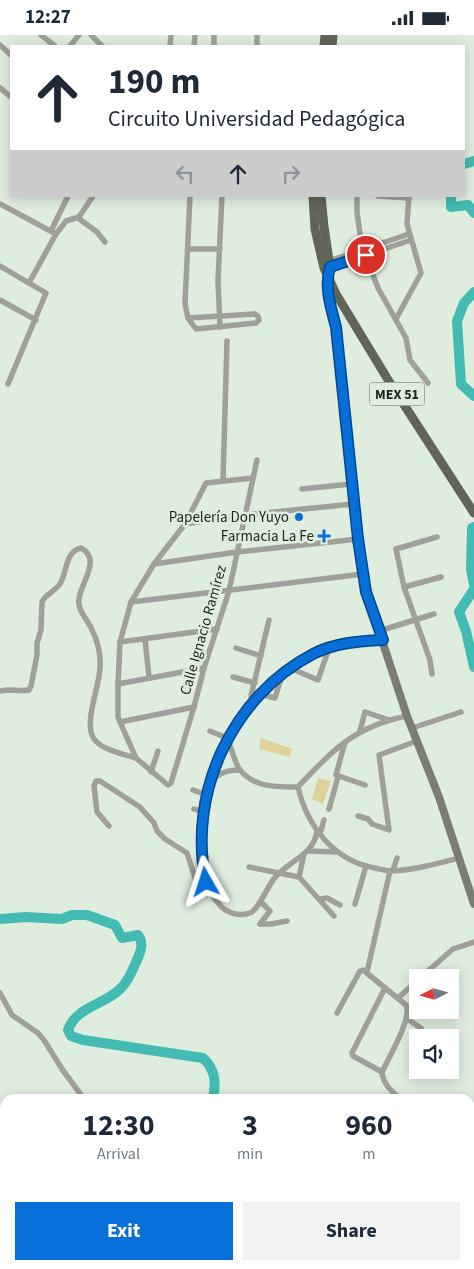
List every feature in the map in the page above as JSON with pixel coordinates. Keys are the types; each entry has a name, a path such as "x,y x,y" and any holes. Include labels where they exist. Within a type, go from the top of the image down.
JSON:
{"main road":[{"name":"MEX 51","path":"313,197 315,229 327,269 348,315 472,511"},
{"name":"MEX 51","path":"321,197 327,269"}],"street":[{"path":"41,35 54,45"},
{"path":"71,45 79,35"},
{"path":"91,35 101,45"},
{"path":"0,45 10,54"},
{"path":"28,283 53,233 68,197"},
{"path":"53,233 66,221 78,218 92,197"},
{"path":"188,318 256,314 258,319 256,323 196,329 188,318 185,303 190,197"},
{"path":"220,327 218,281 222,197"},
{"path":"357,197 359,227 365,253 378,288 406,338 410,359 428,383"},
{"path":"396,319 420,273 410,237 407,213 409,197"},
{"path":"0,205 53,233"},
{"path":"78,218 97,232 105,242"},
{"path":"410,237 327,269 328,294 336,327 351,484 366,592 407,716 439,797 474,904"},
{"path":"188,249 220,249"},
{"path":"0,266 46,293 8,384"},
{"path":"0,300 36,320"},
{"path":"223,480 228,341"},
{"name":"Calle Ignacio Ramírez","path":"151,772 168,785 171,783 228,591 257,460"},
{"path":"158,751 151,772 136,758 118,717 120,642 131,602 154,564 185,524 206,483 252,478"},
{"path":"302,489 351,484"},
{"path":"185,524 244,515 354,504"},
{"path":"432,674 430,660 404,587 396,549 436,537"},
{"path":"154,564 237,552 358,539"},
{"path":"0,691 6,689 29,690 37,655 36,643 41,630 42,602 44,598 55,591 60,584 68,560 77,549 81,548 88,553 91,560 78,604 93,631 99,648 100,667 90,721 91,733 102,746 136,758"},
{"path":"131,602 363,574"},
{"path":"404,587 440,577"},
{"path":"379,631 434,614"},
{"path":"252,703 251,696 269,620"},
{"path":"120,642 217,629"},
{"path":"145,639 150,677"},
{"path":"324,819 314,843 306,852 278,873 254,911 234,914 220,906 210,892 203,869 204,812 211,781 227,738 243,713 260,694 282,674 312,654 329,648 383,640"},
{"path":"236,648 261,656"},
{"path":"290,668 318,680 329,648"},
{"path":"118,684 204,668"},
{"path":"260,694 275,698 282,674"},
{"path":"233,677 254,683"},
{"path":"120,722 194,707"},
{"path":"360,731 365,712 388,720"},
{"path":"412,728 460,712"},
{"path":"211,781 220,773 239,770 262,785 298,787 346,740 360,731 388,720 407,716"},
{"path":"210,731 227,738 239,770"},
{"path":"329,809 338,777 336,772 346,740"},
{"path":"361,816 368,819 372,824 389,830 379,755 417,741"},
{"path":"338,777 365,785"},
{"path":"110,826 97,813 94,786 96,781 100,781 140,807 165,839 187,853 199,890 203,894 210,892"},
{"path":"298,787 307,817 319,833 337,852 366,867 392,870 435,865 459,858"},
{"path":"193,790 207,795"},
{"path":"194,809 204,812"},
{"path":"306,852 337,852"},
{"path":"299,877 306,852"},
{"path":"367,972 392,870 397,859"},
{"path":"249,867 299,877 334,916"},
{"path":"355,904 366,867"},
{"path":"320,899 327,898 340,905"},
{"path":"261,902 270,911 260,924 287,921"},
{"path":"430,969 453,949 474,942"},
{"path":"337,1013 360,971 364,970 386,987 408,1008 407,1019 382,1072 382,1078 394,1094"},
{"path":"382,1072 352,1053 386,987"},
{"path":"398,998 409,988"},
{"path":"0,993 12,1015 38,1033 44,1040 80,1094"},
{"path":"407,1019 421,1028"}],"shaded area":[{"path":"261,738 292,749 290,757 259,749"},
{"path":"318,778 331,781 323,804 312,799"}],"waterway":[{"path":"465,164 474,161"},
{"path":"451,197 451,207 468,205 474,213"},
{"path":"474,292 464,303 457,321 461,384 474,396"},
{"path":"474,527 472,528 471,569 474,585"},
{"path":"474,589 459,612 466,631 474,667"},
{"path":"0,919 26,917 62,919 72,915 87,915 115,925 122,938 138,935 141,941 141,950 125,983 113,995 83,1012 68,1030 71,1036 83,1040 203,1058 213,1072 214,1094"},
{"path":"0,1230 0,1248"}],"place":[{"name":"Papelería Don Yuyo","path":"299,517"},
{"name":"Farmacia La Fe","path":"324,536"}],"route":[{"path":"206,882 203,869 202,833 207,795 214,769 227,738 243,713 282,674 312,654 346,644 383,640 366,592 348,459 336,327 328,294 330,267 366,255"}]}
